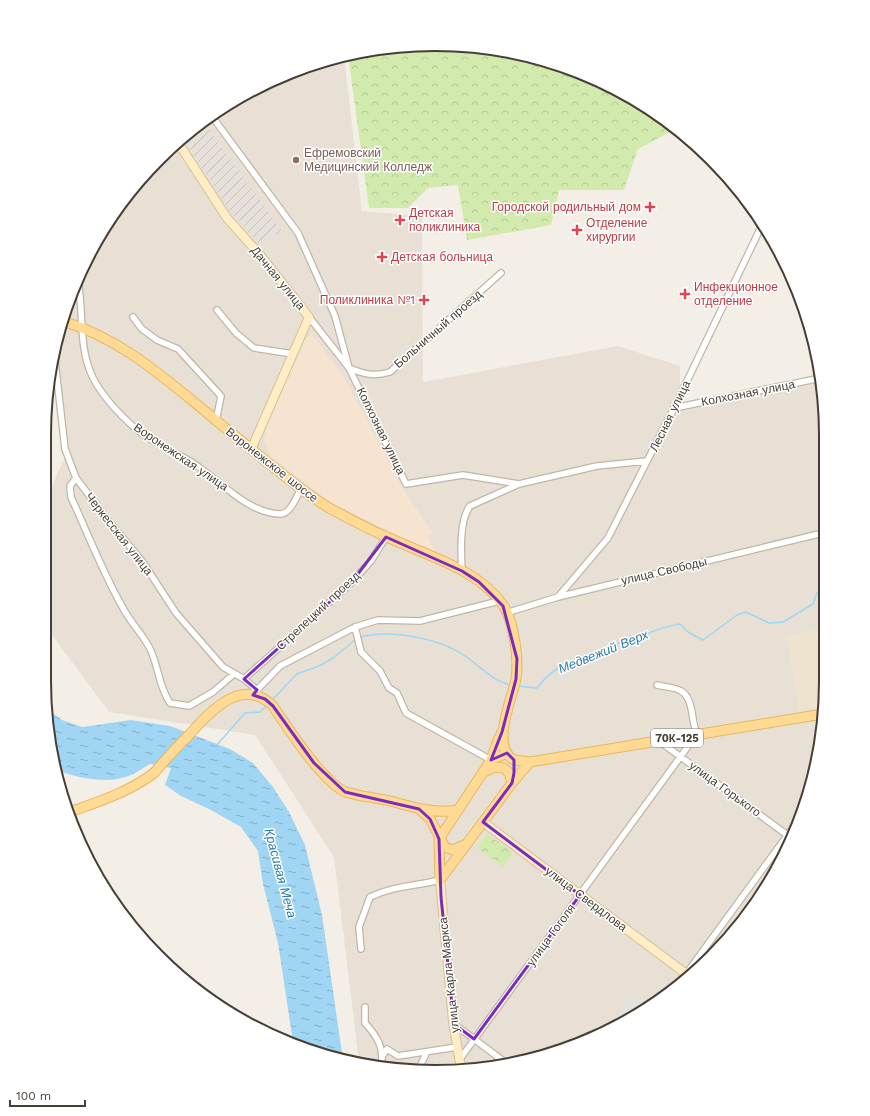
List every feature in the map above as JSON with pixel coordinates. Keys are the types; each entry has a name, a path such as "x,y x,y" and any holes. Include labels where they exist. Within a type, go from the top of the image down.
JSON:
{"main road":[{"name":"Дачная улица","path":"181,147 227,218 260,255 309,317 252,450"},
{"name":"Воронежское шоссе","path":"68,323 81,327 113,342 145,363 301,489 329,508 386,537 462,571 479,582 499,601 506,614 517,659 516,679 503,732 484,772 439,839"},
{"path":"74,811 115,796 135,786 154,772 212,711 230,698 255,693 273,706 314,763 328,778 345,792 418,809 448,812 458,810"},
{"name":"70К-125","path":"530,762 817,715"},
{"path":"503,732 507,753 514,760 530,762"},
{"path":"491,760 507,753"},
{"path":"512,782 514,760"},
{"path":"440,880 512,782 530,762"},
{"path":"484,772 495,767 504,768 509,774 512,782"},
{"path":"418,809 430,819 439,839 445,847 453,850 467,844"},
{"name":"улица Свердлова","path":"483,822 685,973"},
{"path":"439,839 440,880"},
{"name":"улица Карла Маркса","path":"440,880 454,1024 460,1064"}],"street":[{"path":"215,121 298,233 335,316 349,368"},
{"name":"Лесная улица","path":"558,597 608,538 674,408 760,230"},
{"name":"Больничный проезд","path":"349,368 365,375 380,375 390,372 501,273"},
{"path":"80,289 82,303 81,327"},
{"path":"217,310 236,332 254,348 293,354"},
{"path":"133,317 142,329 157,340 178,349 221,396 216,421"},
{"name":"Колхозная улица","path":"309,317 349,368 406,484 464,474 519,484 597,466 647,461"},
{"name":"Воронежская улица","path":"81,327 85,356 94,379 111,404 137,430 194,464 252,506 272,513 282,514 288,511 301,489"},
{"name":"Черкесская улица","path":"56,371 65,449 76,478 107,519 142,561 176,613 222,667 244,679 255,693"},
{"name":"Колхозная улица","path":"674,408 815,379"},
{"path":"76,478 70,486 72,497 109,582 124,610 143,635 152,652 163,693 170,703 189,706 213,692 234,674"},
{"path":"462,571 461,550 466,512 470,506 519,484"},
{"name":"улица Свободы","path":"506,614 558,597 819,535"},
{"name":"Стрелецкий проезд","path":"244,679 351,583 371,561 386,537"},
{"path":"255,693 280,666 355,626 378,620 420,621 499,601"},
{"path":"355,626 361,652 380,670 389,688 397,693 406,713 491,760"},
{"path":"657,685 681,691 689,698 694,727 697,734"},
{"name":"улица Гоголя","path":"460,1059 697,734"},
{"name":"улица Горького","path":"659,741 787,834"},
{"path":"698,961 781,847"},
{"path":"361,949 359,927 370,897 389,889 418,886 440,880"},
{"path":"365,1007 365,1023 376,1035 383,1055"},
{"path":"454,1024 501,1059"},
{"path":"382,1061 383,1055 387,1049 398,1056 457,1047"},
{"path":"422,1064 427,1052"}],"highlighted area":[{"path":"386,537 462,571 479,582 503,606 517,659 516,679 502,732 491,760 507,753 514,760 514,773 512,783 483,822 580,895 474,1039 454,1024 441,897 439,839 430,819 419,809 345,792 314,763 273,706 265,699 253,695 257,690 244,679 351,583"}],"shaded area":[{"path":"345,62 362,211 422,216 423,382 618,346 680,366 680,409 816,383 819,435 819,681 816,731 812,756 799,804 790,828 768,873 740,915 707,953 688,970 669,986 627,1014 582,1036 534,1052 485,1062 435,1065 385,1062 358,1058 334,857 255,735 109,712 51,633 51,490 69,449 57,364 58,360 71,312 80,288 102,243 130,201 163,163 182,146 201,130 243,102 288,80 312,71"},
{"path":"207,126 282,231 259,243 232,214 186,143"},
{"path":"311,333 343,376 406,494 433,533 427,537 437,555 329,501 271,457 264,439 267,425 304,342"},
{"path":"819,630 818,707 799,710 787,635"},
{"path":"633,994 644,1003 627,1014 613,1021"}],"green space":[{"path":"435,51 485,54 510,58 558,71 582,80 627,102 671,132 638,149 624,190 559,190 551,225 467,240 458,185 428,188 408,208 369,208 349,61 385,54"},
{"path":"487,834 513,852 503,867 477,848"}],"water":[{"name":"Красивая Меча","path":"53,713 62,720 82,727 131,720 170,726 230,749 253,763 273,787 289,812 305,845 322,915 342,1054 292,1038 278,943 263,884 258,851 241,827 211,810 181,796 165,785 171,768 150,764 131,775 113,780 74,776 62,772 58,756"}],"waterway":[{"name":"Медвежий Верх","path":"518,686 537,688 546,678 561,667 595,656 608,651 621,642 634,639 668,626 680,624 688,632 703,640 737,615 746,612 769,623 783,622 813,604 817,593 819,592"},
{"name":"Медвежий Верх","path":"360,637 387,634 430,640 457,651 494,678 506,684 512,685"},
{"name":"Медвежий Верх","path":"272,700 297,674 319,666 333,658 356,639"},
{"name":"Медвежий Верх","path":"216,746 245,713 260,712 266,706"}],"place":[{"name":"Ефремовский Медицинский Колледж","path":"296,160"},
{"name":"Городской родильный дом","path":"650,207"},
{"name":"Детская поликлиника","path":"400,220"},
{"name":"Отделение хирургии","path":"577,230"},
{"name":"Детская больница","path":"382,257"},
{"name":"Инфекционное отделение","path":"685,294"},
{"name":"Поликлиника №1","path":"424,300"}]}
